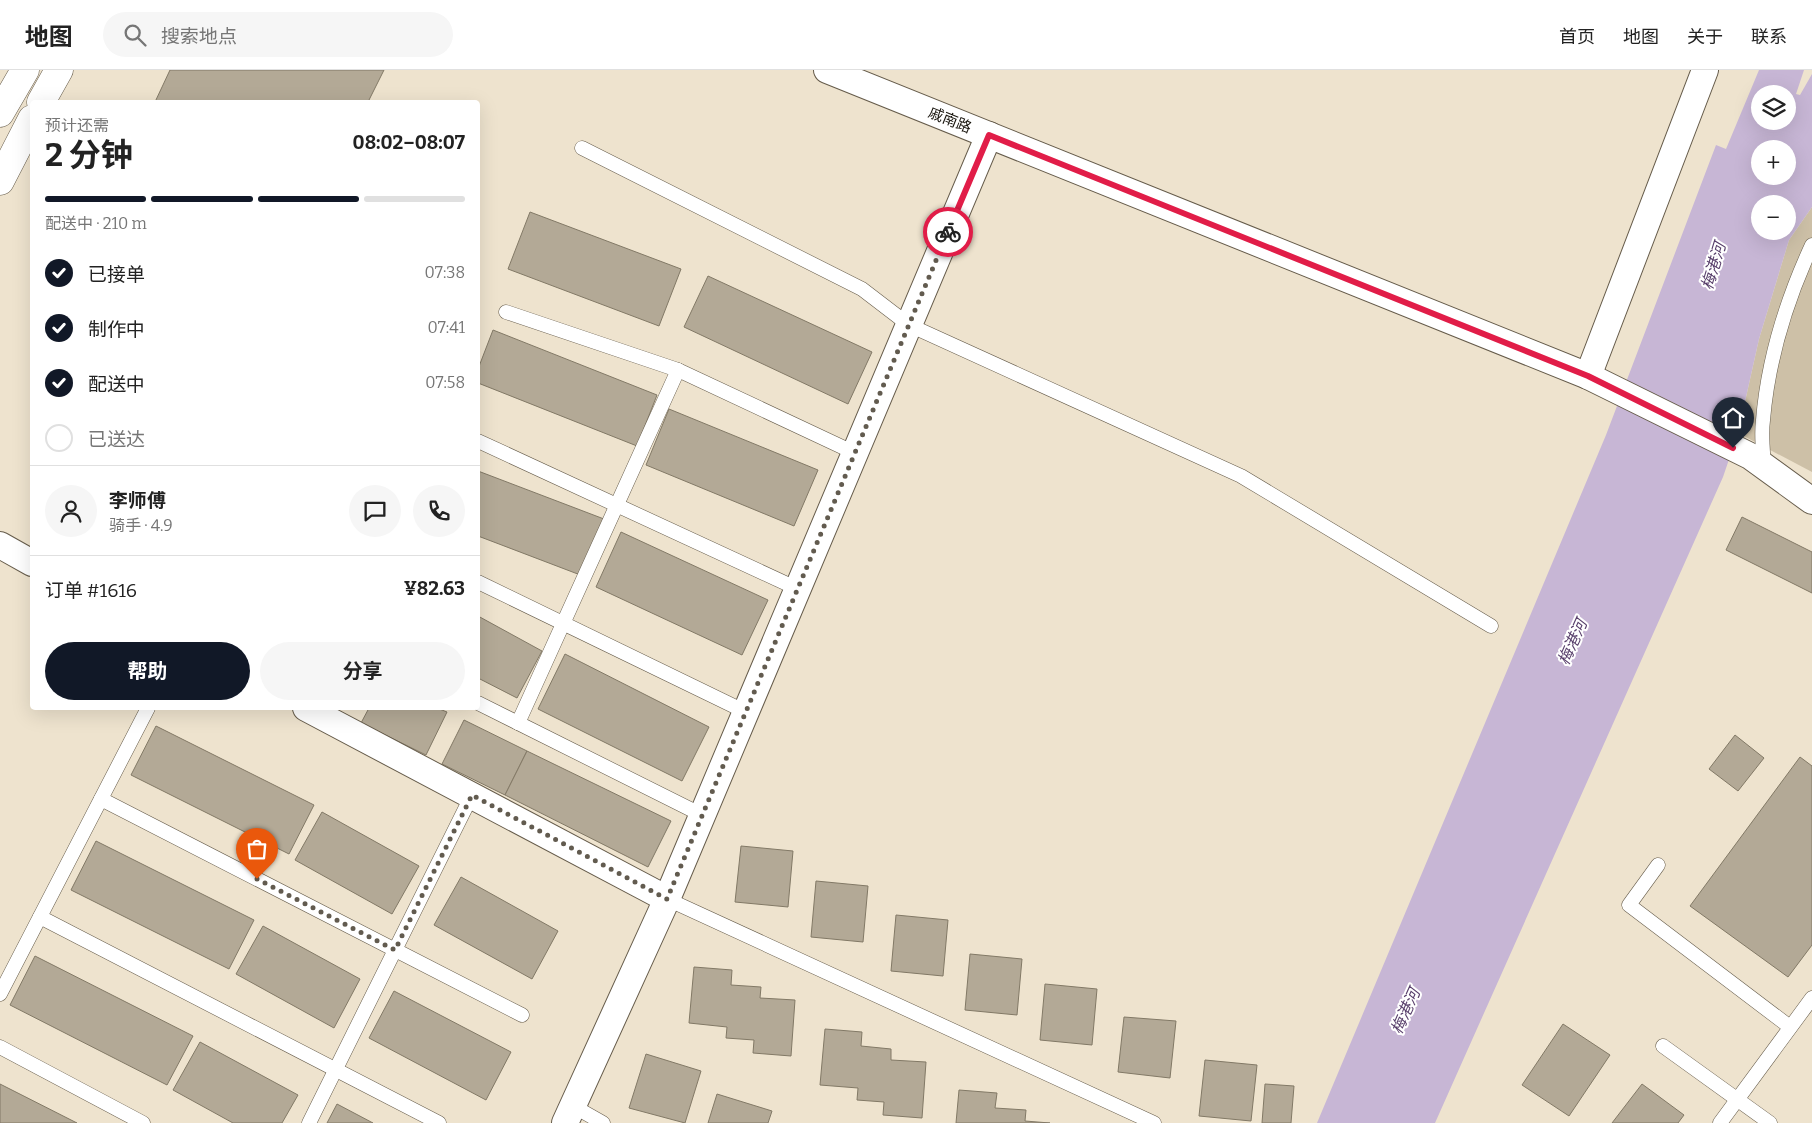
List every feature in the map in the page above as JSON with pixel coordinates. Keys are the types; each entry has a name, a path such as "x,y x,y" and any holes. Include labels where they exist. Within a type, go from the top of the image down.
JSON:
{"main road":[{"path":"0,113 25,70"},
{"path":"0,181 30,123"}],"street":[{"name":"戚南路","path":"827,70 1595,380 1757,461"},
{"path":"1595,380 1705,70"},
{"path":"569,1115 667,899 989,135"},
{"path":"1757,461 1812,501"},
{"path":"0,545 30,561"},
{"path":"310,710 667,899"}],"lane":[{"path":"582,148 862,289 909,324 1241,476 1491,626"},
{"path":"1757,461 1769,379 1793,286 1812,245"},
{"path":"506,312 678,370 855,453"},
{"path":"518,723 678,370"},
{"path":"480,442 798,589"},
{"path":"480,583 746,712"},
{"path":"480,704 702,815"},
{"path":"0,994 147,710"},
{"path":"309,1123 472,795"},
{"path":"101,799 522,1015"},
{"path":"1658,865 1630,905 1790,1028"},
{"path":"667,899 1154,1123"},
{"path":"40,917 439,1123"},
{"path":"1720,1123 1812,998"},
{"path":"1663,1046 1770,1123"},
{"path":"0,1047 143,1123"},
{"path":"569,1115 603,1123"}],"shaded area":[{"path":"1812,207 1812,472 1738,433 1759,339 1789,240 1796,240 1796,230"}],"water":[{"path":"1759,70 1804,70 1796,94 1796,85 1753,85"},
{"name":"梅港河","path":"1812,74 1812,207 1796,230 1796,195 1751,195 1751,240 1789,240 1759,339 1738,433 1723,477 1435,1123 1317,1123 1606,435 1716,145 1726,149 1751,89 1751,130 1796,130 1796,94 1800,95"}],"building":[{"path":"170,70 384,70 369,100 156,100"},
{"path":"530,212 681,269 659,326 508,269"},
{"path":"708,276 872,352 848,404 684,327"},
{"path":"493,330 657,395 637,446 480,384 480,364"},
{"path":"669,409 818,470 794,526 646,465"},
{"path":"480,472 604,519 583,576 480,537"},
{"path":"1742,517 1812,552 1812,593 1726,550"},
{"path":"621,532 768,600 742,655 596,587"},
{"path":"480,617 542,651 517,698 480,679"},
{"path":"565,654 709,727 682,781 538,709"},
{"path":"368,710 442,710 447,712 426,755 361,723"},
{"path":"464,720 527,751 505,795 442,764"},
{"path":"156,726 314,805 289,854 131,775"},
{"path":"1735,735 1764,758 1738,791 1709,769"},
{"path":"527,751 671,821 648,867 505,795"},
{"path":"1800,757 1812,766 1812,945 1788,977 1690,906"},
{"path":"322,812 419,866 392,914 295,860"},
{"path":"96,841 254,920 229,969 71,890"},
{"path":"741,846 793,851 788,907 735,902"},
{"path":"461,877 558,931 532,979 434,925"},
{"path":"816,881 868,886 863,942 811,937"},
{"path":"896,915 948,920 943,976 891,971"},
{"path":"263,926 360,979 334,1028 236,974"},
{"path":"970,954 1022,959 1017,1015 965,1010"},
{"path":"35,956 193,1036 167,1085 10,1005"},
{"path":"694,967 732,970 731,985 761,987 760,998 795,1000 791,1056 753,1053 754,1040 726,1038 727,1027 689,1023"},
{"path":"1045,984 1097,989 1092,1045 1040,1040"},
{"path":"394,991 511,1052 486,1100 369,1038"},
{"path":"1124,1017 1176,1021 1170,1078 1118,1072"},
{"path":"1563,1024 1610,1055 1569,1116 1522,1085"},
{"path":"825,1029 862,1032 861,1046 891,1049 891,1060 926,1062 922,1118 883,1115 884,1102 857,1100 858,1088 820,1085"},
{"path":"200,1042 298,1095 282,1123 233,1123 173,1090"},
{"path":"646,1054 701,1071 685,1123 629,1108"},
{"path":"1205,1060 1257,1065 1251,1121 1199,1116"},
{"path":"0,1084 77,1123 0,1123"},
{"path":"1265,1084 1294,1086 1291,1123 1262,1123"},
{"path":"1642,1084 1684,1115 1678,1123 1612,1123"},
{"path":"959,1090 997,1093 995,1108 1026,1110 1025,1121 1050,1123 956,1123"},
{"path":"717,1094 772,1111 768,1123 708,1123"},
{"path":"337,1104 373,1123 327,1123"}],"way so far":[{"path":"257,879 395,950 472,795 667,899 948,232"}],"route":[{"path":"948,232 989,135 1588,376 1733,448"}]}
